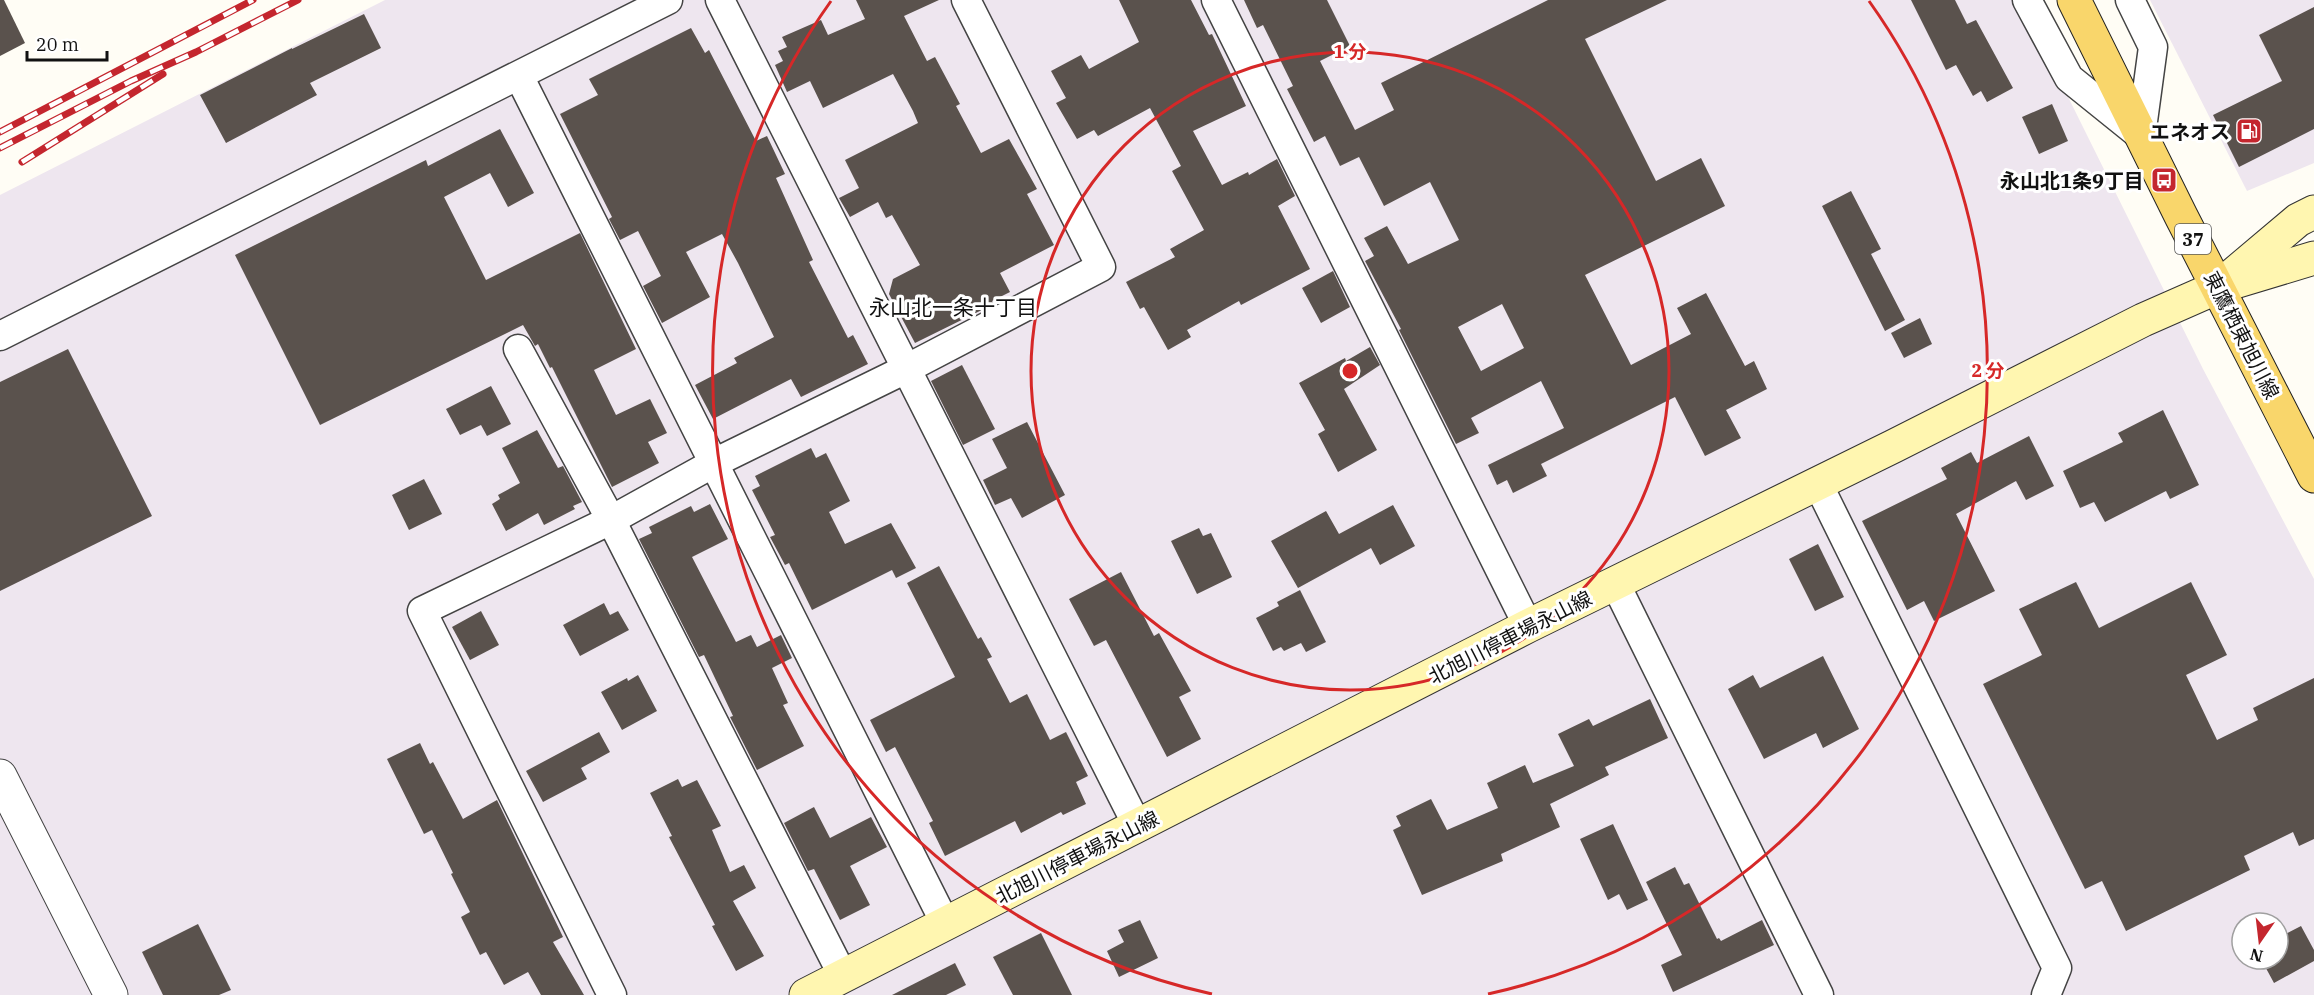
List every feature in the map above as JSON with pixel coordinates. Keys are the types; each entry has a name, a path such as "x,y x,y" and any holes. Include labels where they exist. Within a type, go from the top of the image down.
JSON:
{"main road":[{"name":"東鷹栖東旭川線","path":"2074,0 2314,476"},
{"name":"北旭川停車場永山線","path":"2218,287 2298,220 2314,212"},
{"name":"北旭川停車場永山線","path":"806,995 1528,626 1616,585 2143,320 2218,287 2314,258"}],"street":[{"path":"0,336 668,0"},
{"path":"720,0 1138,827"},
{"path":"612,995 422,611 611,520 714,464 906,369 1101,267 966,0"},
{"path":"1216,0 1528,626"},
{"path":"2027,0 2069,78 2141,136"},
{"path":"2130,0 2153,47 2141,136"},
{"path":"519,76 945,923"},
{"path":"519,350 611,520 843,976"},
{"path":"1818,484 2057,968 2046,995"},
{"path":"1616,585 1819,995"},
{"path":"0,776 8,811 111,995"}],"shaded area":[{"path":"385,0 2020,0 2203,369 2314,579 2314,995 0,995 0,195"},
{"path":"2150,0 2314,0 2314,163 2247,191"}],"building":[{"path":"0,0 4,0 25,43 0,56"},
{"path":"856,0 939,0 904,16 927,61 935,57 960,104 956,106 981,153 1009,139 1037,189 1027,194 1054,245 1000,273 1010,292 992,301 994,304 915,343 889,294 893,279 920,265 892,215 886,218 878,202 850,217 839,198 859,188 845,160 918,123 913,111 893,74 823,108 810,81 787,92 775,65 783,61 778,51 787,47 782,37 821,20 828,35 865,19"},
{"path":"1119,0 1191,0 1209,35 1212,34 1246,106 1193,131 1222,185 1248,172 1249,175 1277,159 1295,196 1278,206 1310,269 1241,305 1239,301 1187,330 1191,337 1168,350 1144,307 1140,309 1126,282 1175,257 1170,249 1204,230 1172,171 1181,166 1150,108 1098,136 1094,130 1077,139 1056,103 1066,98 1051,71 1081,55 1089,69 1139,42"},
{"path":"1244,0 1327,0 1350,46 1320,61 1355,130 1394,110 1381,83 1548,0 1667,0 1585,39 1656,181 1701,158 1725,206 1585,275 1631,365 1691,334 1677,308 1706,293 1745,366 1754,361 1767,389 1726,410 1741,438 1705,456 1675,397 1541,464 1547,476 1513,493 1507,480 1497,485 1488,465 1564,428 1541,381 1471,418 1479,433 1456,444 1399,330 1401,329 1365,261 1374,256 1364,238 1387,226 1408,264 1459,240 1430,182 1384,206 1359,157 1340,166 1325,136 1314,142 1287,89 1293,86 1263,25 1257,28","holes":["1502,304 1524,348 1481,371 1458,327"]},
{"path":"1911,0 1955,0 1967,24 1976,20 2013,88 1987,102 1981,91 1973,96 1956,65 1946,70"},
{"path":"2314,7 2314,129 2239,167 2213,115 2282,81 2259,35"},
{"path":"364,14 381,48 310,83 317,95 226,143 200,95"},
{"path":"691,28 705,53 709,50 756,141 767,136 785,174 776,178 813,260 809,262 848,338 853,335 868,364 801,397 791,379 713,419 695,385 737,363 734,358 774,337 738,263 722,234 686,252 710,297 662,323 643,286 661,276 638,231 620,240 609,219 612,217 560,114 598,95 589,79"},
{"path":"2052,104 2068,141 2039,154 2022,117"},
{"path":"500,129 534,193 508,207 490,173 444,197 486,280 580,233 636,349 594,370 616,415 650,399 667,433 648,442 659,463 612,487 552,367 550,368 538,344 535,346 523,325 320,425 235,255 426,160 428,166"},
{"path":"1851,191 1881,249 1871,254 1905,320 1885,331 1822,206"},
{"path":"1333,271 1350,307 1321,323 1302,288"},
{"path":"1920,318 1932,344 1904,358 1891,333"},
{"path":"1370,347 1380,365 1344,389 1377,450 1338,472 1318,434 1325,430 1299,383"},
{"path":"68,349 152,516 0,591 0,382"},
{"path":"962,365 995,429 963,445 931,381"},
{"path":"491,386 511,424 487,436 481,425 460,435 446,409"},
{"path":"2163,410 2199,485 2170,499 2166,491 2105,522 2094,502 2080,508 2063,471 2123,442 2118,433"},
{"path":"1027,422 1065,495 1022,518 1011,498 995,505 983,480 1007,468 992,439"},
{"path":"537,430 558,468 563,466 582,502 573,506 575,509 544,525 538,513 506,531 492,504 500,499 498,495 520,483 502,448"},
{"path":"2029,436 2054,486 2026,500 2016,481 1956,514 1995,591 1934,621 1924,601 1907,610 1862,521 1947,479 1941,468 1971,452 1977,463"},
{"path":"811,448 816,458 826,453 850,501 829,512 845,544 891,523 916,568 896,578 892,570 812,610 789,563 785,565 770,537 775,535 752,490 760,486 755,476"},
{"path":"424,479 442,514 409,530 392,495"},
{"path":"710,504 728,539 692,557 736,642 751,635 757,647 781,635 792,658 772,668 788,703 783,705 804,746 757,770 730,717 733,716 704,655 699,657 639,539 652,533 649,527 691,506 694,512"},
{"path":"1393,505 1415,546 1380,565 1371,548 1298,588 1271,541 1326,511 1339,534"},
{"path":"1199,528 1203,536 1211,533 1232,577 1197,594 1171,541"},
{"path":"1818,544 1844,597 1815,611 1789,559"},
{"path":"939,566 978,639 981,637 992,657 987,659 1010,703 1027,694 1050,740 1066,732 1088,776 1076,782 1086,804 1063,815 1061,812 1021,833 1015,821 945,856 929,823 933,821 895,747 886,752 870,720 955,677 907,583"},
{"path":"1121,572 1154,636 1159,633 1191,691 1179,697 1201,739 1167,757 1106,640 1094,646 1069,599"},
{"path":"2076,582 2099,628 2191,582 2227,655 2186,675 2217,740 2258,720 2253,708 2314,678 2314,839 2299,846 2293,832 2244,856 2250,870 2126,931 2102,881 2085,889 1983,684 2042,655 2019,609"},
{"path":"1300,590 1326,642 1306,652 1301,643 1284,651 1281,647 1273,651 1256,618 1279,606 1277,602"},
{"path":"604,603 610,615 618,611 629,630 580,656 563,625"},
{"path":"481,611 499,645 470,660 452,627"},
{"path":"1823,656 1859,729 1823,748 1816,733 1764,759 1728,689 1753,675 1760,688"},
{"path":"638,675 657,711 622,730 601,692 627,678 628,681"},
{"path":"1650,699 1668,738 1605,767 1609,775 1550,804 1560,827 1501,854 1503,861 1422,895 1393,830 1401,826 1396,816 1431,799 1447,830 1498,808 1487,783 1525,765 1533,783 1574,766 1558,734 1589,719 1593,726"},
{"path":"599,732 610,752 581,768 587,779 543,802 526,771"},
{"path":"420,743 430,764 433,762 463,819 497,800 563,937 553,942 584,995 541,995 528,972 504,985 486,952 480,955 461,917 470,912 451,874 453,873 432,830 424,834 387,759"},
{"path":"678,779 682,787 697,780 721,826 712,830 730,872 744,865 756,888 733,901 764,956 736,971 669,837 672,836 650,793"},
{"path":"814,807 830,838 871,817 887,847 850,866 870,905 840,920 814,869 808,871 784,823"},
{"path":"1613,824 1648,900 1627,910 1619,894 1608,900 1580,839"},
{"path":"1675,867 1684,885 1689,883 1717,939 1721,941 1762,920 1774,945 1673,992 1661,965 1682,955 1646,882"},
{"path":"1140,920 1158,958 1119,977 1107,951 1124,942 1118,930"},
{"path":"198,924 231,990 219,995 163,995 142,952"},
{"path":"2301,926 2314,950 2314,961 2274,983 2268,971 2290,971 2290,932"},
{"path":"1041,933 1072,995 1013,995 993,957"},
{"path":"955,963 966,985 946,995 892,995"}],"railway":[{"path":"0,132 253,0"},
{"path":"0,148 298,0"},
{"path":"22,162 163,74"}],"place":[{"name":"エネオス","path":"2249,131"},
{"name":"永山北1条9丁目","path":"2164,180"}],"district":[{"name":"永山北一条十丁目","path":"953,307"}]}
